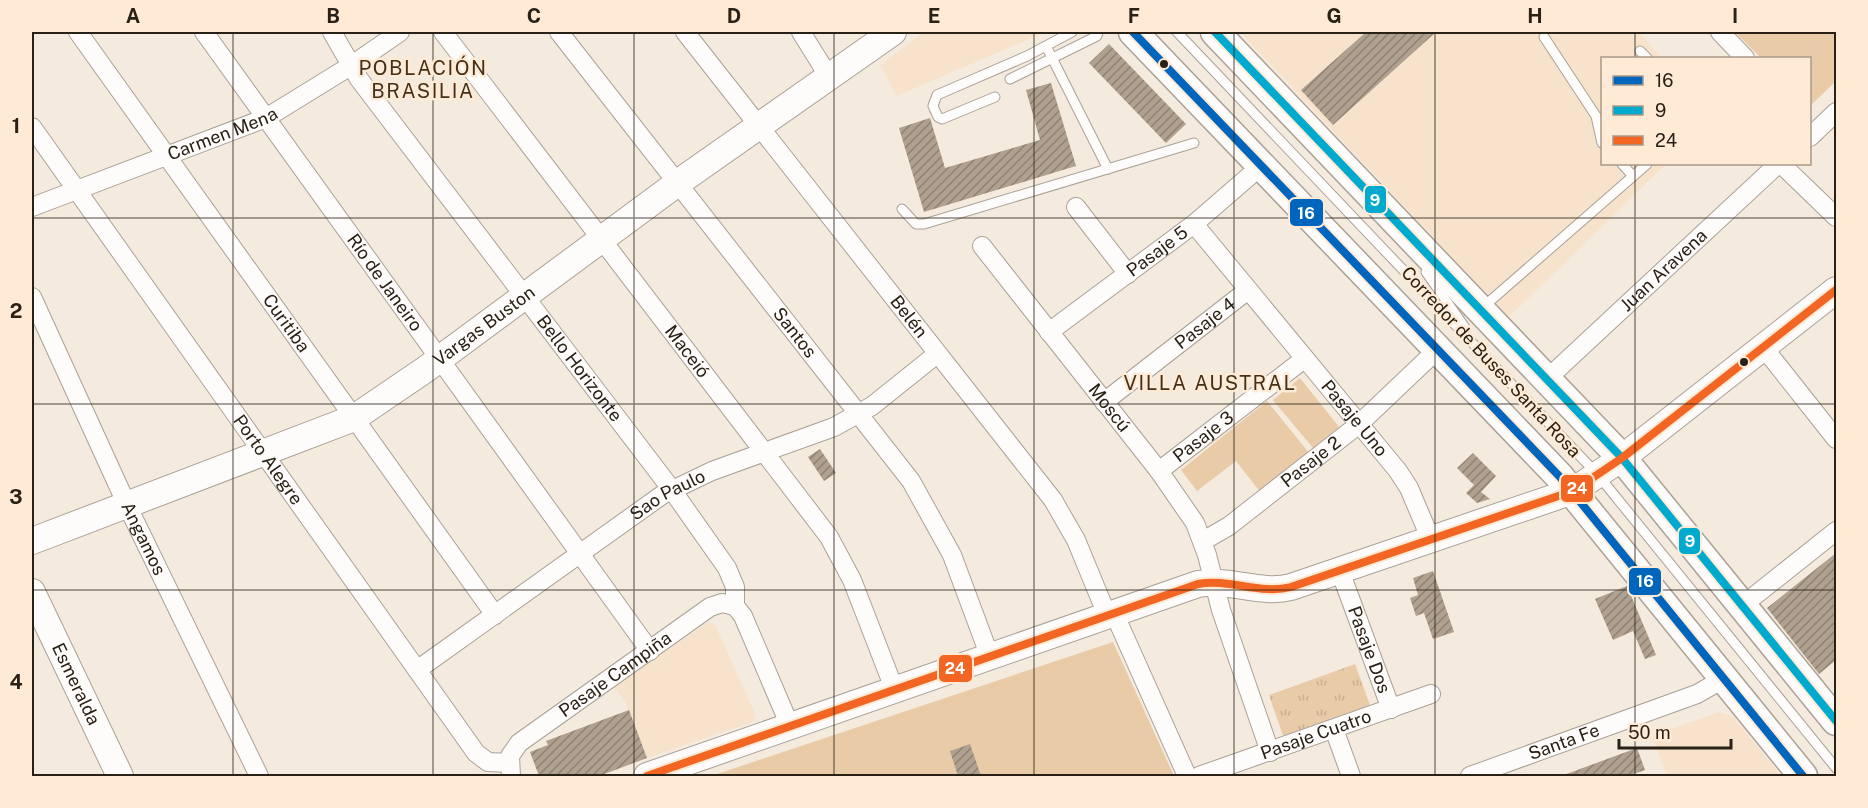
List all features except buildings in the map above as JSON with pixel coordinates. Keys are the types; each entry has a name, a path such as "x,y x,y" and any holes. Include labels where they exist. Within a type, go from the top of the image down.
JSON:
{"main road":[{"path":"1132,32 1573,491 1803,777"},
{"path":"1215,32 1623,458 1836,721"}],"street":[{"name":"Curitiba","path":"78,32 495,615"},
{"name":"Río de Janeiro","path":"204,32 650,651"},
{"name":"Bello Horizonte","path":"332,32 359,79 672,490 727,568 735,587 735,606 743,616 790,726"},
{"name":"Carmen Mena","path":"32,207 266,118 352,65 400,32"},
{"name":"Maceió","path":"443,32 814,516 842,560 895,691"},
{"name":"Santos","path":"559,32 679,182 911,481 941,531 990,657"},
{"name":"Belén","path":"685,32 1053,500 1076,540 1111,614"},
{"path":"801,32 829,77"},
{"name":"Vargas Buston","path":"32,541 354,418 440,359 679,182 893,32"},
{"path":"1720,32 1744,57"},
{"path":"1811,132 1836,112"},
{"name":"Porto Alegre","path":"32,127 476,753 488,762 510,770"},
{"name":"Juan Aravena","path":"1548,378 1779,165"},
{"path":"1781,165 1836,217"},
{"name":"Pasaje 5","path":"1050,332 1194,224 1261,166"},
{"path":"1076,207 1128,274"},
{"name":"Pasaje Uno","path":"1194,224 1404,480 1431,540"},
{"name":"Moscú","path":"982,246 1188,511 1203,542 1212,582"},
{"name":"Pasaje 4","path":"1104,402 1248,290"},
{"path":"647,777 682,771 790,726 1198,584 1212,582 1276,590 1344,581 1431,540 1573,491 1623,458 1836,290"},
{"name":"Angamos","path":"32,297 128,505 259,777"},
{"path":"1764,348 1836,439"},
{"name":"Pasaje 2","path":"1203,542 1229,525 1358,425 1438,349"},
{"name":"Sao Paulo","path":"417,670 672,490 712,471 807,439 860,414 937,354"},
{"name":"Pasaje 3","path":"1159,471 1304,358"},
{"path":"1743,605 1836,531"},
{"name":"Pasaje Dos","path":"1344,581 1391,709"},
{"path":"1212,582 1270,752"},
{"name":"Esmeralda","path":"32,592 120,777"},
{"name":"Pasaje Campiña","path":"510,770 514,749 519,743 710,607 723,603 735,606"},
{"path":"1111,614 1187,777"},
{"name":"Santa Fe","path":"1470,777 1697,694 1725,678"},
{"name":"Pasaje Cuatro","path":"1200,776 1431,694"},
{"path":"1334,729 1351,777"}],"lane":[{"path":"995,97 942,119 938,117 933,106 937,95 1072,32"},
{"path":"1010,79 1054,59 1097,36 1098,32"},
{"name":"Corredor de Buses Santa Rosa","path":"1176,32 1598,475 1835,768"},
{"path":"1544,37 1596,116 1601,138"},
{"path":"1046,46 1108,169"},
{"path":"1640,51 1646,57"},
{"path":"902,209 916,224 924,224 1194,143"},
{"path":"1623,165 1633,176"},
{"path":"1481,308 1646,165"},
{"path":"1353,176 1380,216 1413,254"},
{"path":"1420,264 1483,354"}],"shaded area":[{"path":"924,32 1045,32 897,96 880,65"},
{"path":"1240,32 1639,32 1660,57 1601,57 1601,165 1665,165 1509,317"},
{"path":"709,622 715,625 756,716 752,722 647,758 625,701 614,687"},
{"path":"1719,712 1732,716 1781,776 1667,776 1652,736"}],"green space":[{"path":"1735,32 1836,32 1836,81 1811,105 1811,57 1760,57"},
{"path":"1300,378 1339,427 1313,448 1273,400"},
{"path":"1267,401 1310,454 1261,493 1236,461 1197,491 1181,470"},
{"path":"1113,642 1174,776 711,776"},
{"path":"1355,664 1370,705 1283,736 1269,695"}],"transit line":[{"name":"16","path":"1133,32 1560,477 1803,776"},
{"name":"9","path":"1215,32 1622,458 1836,721"},
{"name":"24","path":"647,776 1198,584 1221,583 1268,589 1291,587 1573,491 1622,458 1836,290"}],"district":[{"name":"POBLACIÓN BRASILIA","path":"423,80"},
{"name":"VILLA AUSTRAL","path":"1210,383"}]}
